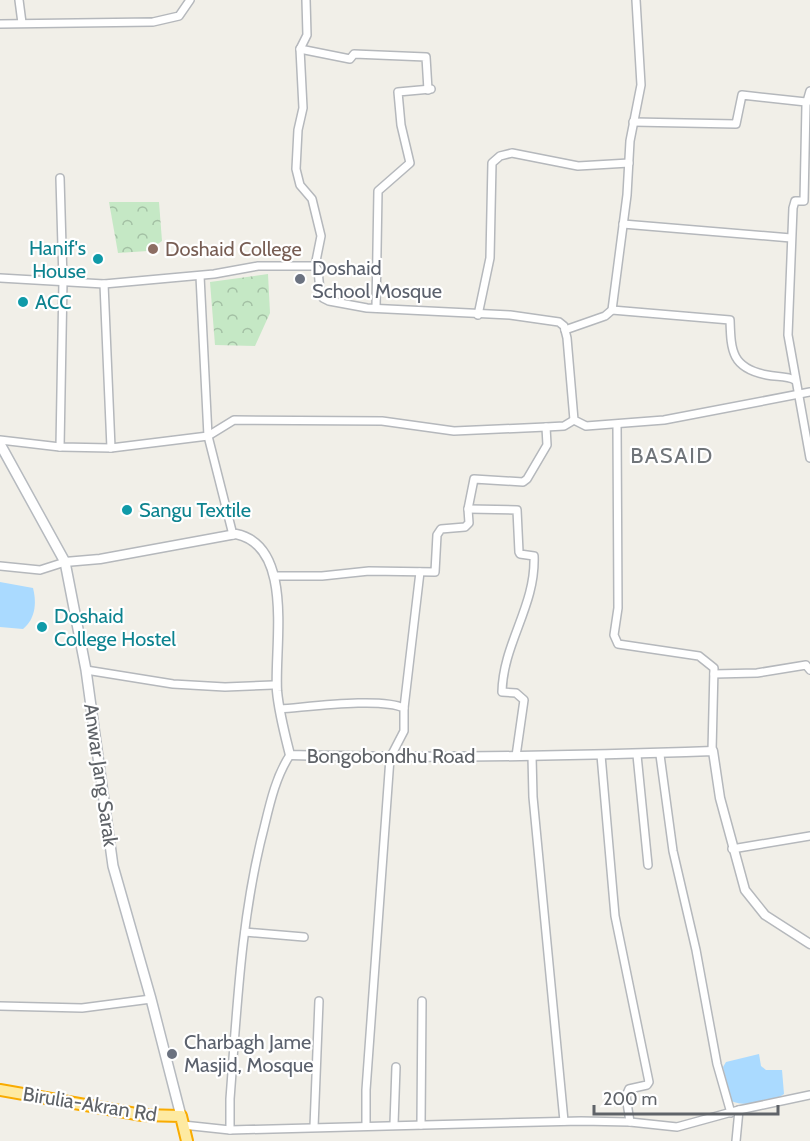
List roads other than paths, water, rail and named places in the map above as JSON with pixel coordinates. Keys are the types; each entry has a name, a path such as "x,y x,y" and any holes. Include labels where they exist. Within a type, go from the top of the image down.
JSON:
{"highway":[{"name":"Birulia-Akran Rd","path":"0,1090 182,1121"},
{"path":"182,1121 187,1141"}],"main road":[{"name":"Anwar Jang Sarak","path":"0,442 65,562 86,670 113,866 151,999 182,1121"}],"street":[{"path":"20,0 22,23"},
{"path":"0,24 153,22 179,15 190,0"},
{"path":"306,0 307,35 300,50 303,108 298,130 296,168 300,185 312,199 321,236 315,266 323,298 376,308 552,320 564,326 565,330 574,420"},
{"path":"565,330 605,316 612,310 633,122 641,85 636,0"},
{"path":"300,50 350,58 354,54 426,57 429,90 398,92 401,125 410,163 378,190 376,308"},
{"path":"810,91 806,102 807,201 794,202 788,335 810,458"},
{"path":"633,122 736,124 739,120 742,95 806,102"},
{"path":"478,315 490,258 492,163 500,156 512,153 578,166 629,163"},
{"path":"60,178 63,281 60,447"},
{"path":"623,224 791,238"},
{"path":"0,278 104,284 200,276 258,266 315,266"},
{"path":"0,566 40,570 65,562 100,559 233,535 208,436 200,276"},
{"path":"104,284 111,448"},
{"path":"612,310 730,320 730,345 735,356 746,367 765,375 795,380"},
{"path":"574,420 586,426 664,420 810,392"},
{"path":"0,442 111,448 208,436 234,420 382,420 454,431 564,426 574,420"},
{"path":"617,424 618,608 614,635 618,644 699,656 714,668 712,751 715,753 720,798 732,849 745,890 765,915 810,945"},
{"path":"274,576 322,576 369,571 435,572 437,535 441,529 465,527 469,523 468,509 474,479 523,482 547,445 546,427"},
{"path":"468,509 517,510 519,552 534,556 531,596 506,659 502,686 502,692 516,693 524,700 516,756"},
{"name":"Bongobondhu Road","path":"233,535 247,536 267,553 277,584 278,693 290,755 390,758 660,755 712,751"},
{"path":"366,1124 366,1090 390,758 404,731 404,708 420,572"},
{"path":"714,674 757,673 806,665 810,670"},
{"path":"86,670 172,684 225,687 273,685"},
{"path":"280,709 347,704 388,705 404,708"},
{"path":"230,1130 230,1099 245,932 256,858 283,766 290,755"},
{"path":"601,755 615,916 649,1082 647,1085 628,1089 626,1096 630,1122"},
{"path":"636,755 648,865"},
{"path":"660,755 673,851 696,950 717,1064 731,1113"},
{"path":"532,756 533,797 564,1121"},
{"path":"732,849 810,836"},
{"path":"245,932 304,937"},
{"path":"0,1006 82,1008 151,999"},
{"path":"314,1127 319,1000"},
{"path":"421,1125 422,1001"},
{"path":"394,1124 396,1067"},
{"path":"182,1121 230,1130 366,1124 421,1125 564,1121 630,1122 677,1127 739,1110 810,1095"},
{"path":"736,1141 739,1110"}],"water":[{"path":"0,582 33,588 34,611 30,621 23,629 0,627"},
{"path":"759,1054 761,1066 766,1070 782,1070 784,1094 758,1103 743,1104 731,1101 723,1067 726,1062"}],"place":[{"name":"Doshaid College","path":"153,249"},
{"name":"Hanif's House","path":"98,259"},
{"name":"Doshaid School Mosque","path":"300,279"},
{"name":"ACC","path":"23,302"},
{"name":"Sangu Textile","path":"127,510"},
{"name":"Doshaid College Hostel","path":"42,627"},
{"name":"Charbagh Jame Masjid, Mosque","path":"172,1054"}],"district":[{"name":"BASAID","path":"672,455"}]}
